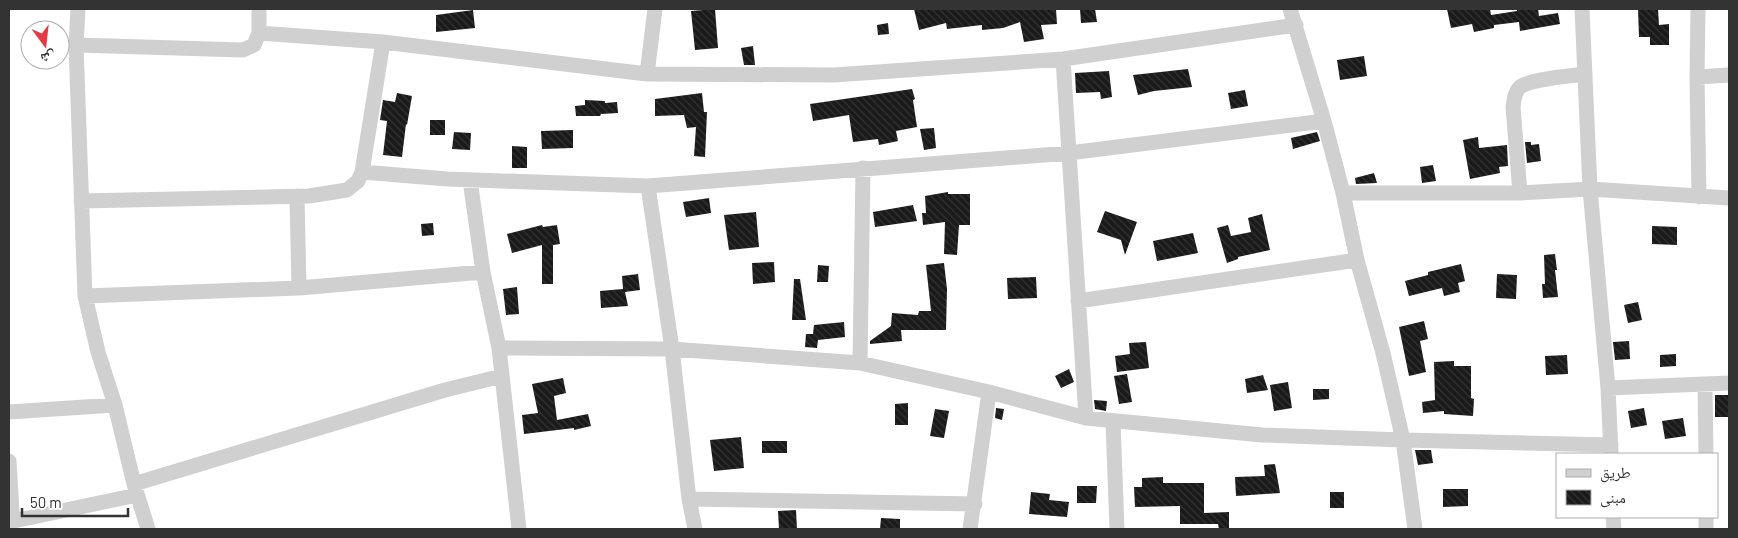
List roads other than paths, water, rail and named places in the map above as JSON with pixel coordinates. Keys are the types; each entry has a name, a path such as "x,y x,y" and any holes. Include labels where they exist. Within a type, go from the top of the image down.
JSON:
{"street":[{"path":"78,9 76,45 85,296 98,352 115,405 135,490 148,529"},
{"path":"76,45 243,50 254,45 259,33 259,9"},
{"path":"647,74 655,9"},
{"path":"1290,9 1324,121 1343,193 1357,260 1383,353 1403,440 1415,529"},
{"path":"499,348 672,349 860,363 989,392 1086,418 1113,422 1262,435 1611,450 1608,388 1590,189 1582,9"},
{"path":"1698,9 1699,197"},
{"path":"259,33 383,42 647,74 834,75 1063,59 1296,25"},
{"path":"81,201 297,196 347,190 358,182 362,172 383,42"},
{"path":"1063,59 1086,418"},
{"path":"1520,193 1513,107 1514,96 1519,88 1534,82 1586,74"},
{"path":"1697,77 1729,75"},
{"path":"362,172 470,180 648,186 1069,153 1324,121"},
{"path":"860,363 863,168"},
{"path":"470,180 483,272 499,348 519,529"},
{"path":"648,186 672,349 689,499 695,529"},
{"path":"1343,193 1520,193 1590,189 1729,198"},
{"path":"297,196 299,288"},
{"path":"1078,300 1357,260"},
{"path":"85,296 299,288 483,272"},
{"path":"9,461 12,524 135,490 445,390 502,376"},
{"path":"1608,388 1729,384"},
{"path":"1705,385 1706,453"},
{"path":"970,529 989,392"},
{"path":"9,412 115,405"},
{"path":"1113,422 1117,529"},
{"path":"689,499 974,504"}]}
